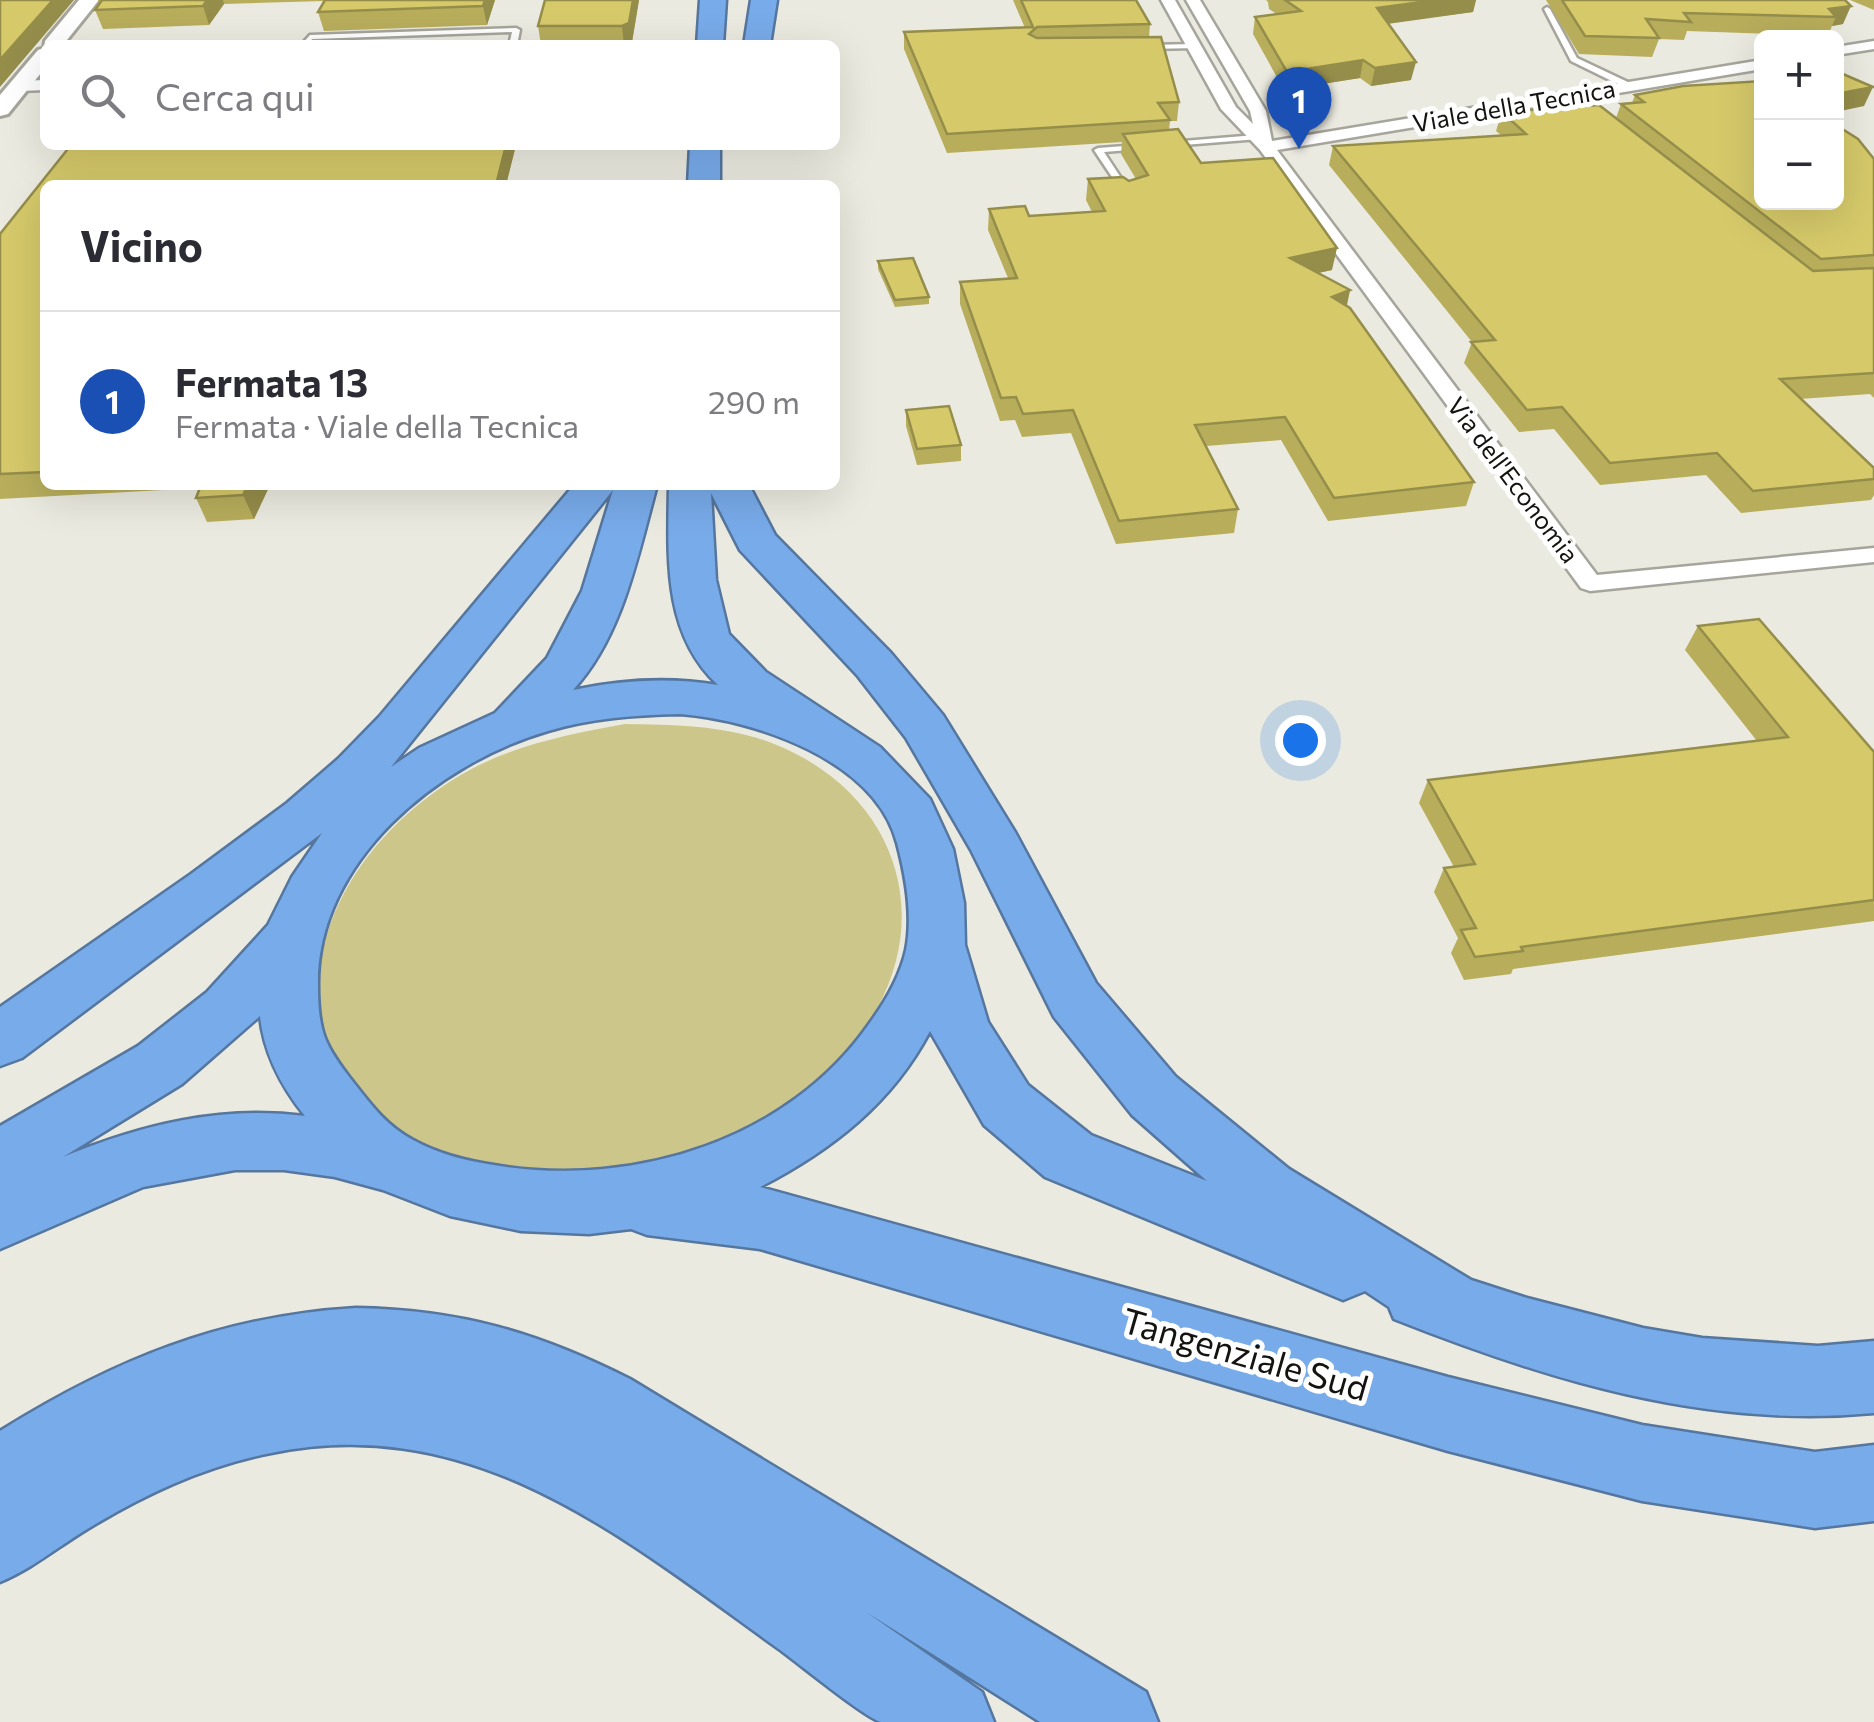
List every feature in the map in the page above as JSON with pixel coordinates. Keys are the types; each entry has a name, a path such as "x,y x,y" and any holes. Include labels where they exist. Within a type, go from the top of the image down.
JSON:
{"highway":[{"path":"691,40 692,0"},
{"path":"710,40 712,0"},
{"path":"734,40 735,0"},
{"path":"758,40 764,0"},
{"path":"714,180 720,150"},
{"path":"0,1040 212,889 306,817 356,772 592,490"},
{"path":"514,723 567,667 605,591 635,490"},
{"path":"0,1218 136,1157 190,1144 296,1140 344,1148 399,1165 450,1187 563,1204 619,1200 731,1170 815,1123 858,1086 893,1046 931,968 939,910 920,832 886,781 734,674 706,635 690,529 690,490"},
{"path":"730,490 756,541 874,664 925,727 996,846 1075,1000 1154,1096 1266,1190 1453,1308"},
{"path":"0,1159 183,1052 236,1005 293,936 319,878 346,838 381,802 419,772 462,746 514,723 564,708 629,698 684,697 752,707 824,734"},
{"path":"293,936 286,990 301,1062 363,1142 399,1165"},
{"path":"936,946 960,1030 1006,1105 1068,1156 1243,1229 1453,1308 1592,1352 1722,1378 1849,1381 1874,1377"},
{"name":"Tangenziale Sud","path":"619,1200 760,1218 1448,1414 1642,1464 1815,1490 1874,1484"},
{"path":"0,1476 98,1414 174,1378 220,1364 312,1347 369,1344 422,1346 484,1356 537,1373 631,1422 1116,1722"},
{"path":"0,1544 43,1510 108,1472 174,1441 247,1420 316,1407 385,1408 458,1420 523,1442 595,1480 699,1545 952,1722"}],"street":[{"path":"56,40 89,0"},
{"name":"Via dell'Economia","path":"1168,0 1229,109 1261,142 1590,583 1874,556"},
{"name":"Via dell'Economia","path":"1193,0 1258,111 1261,142"},
{"path":"1844,50 1874,44"},
{"path":"0,110 40,60"},
{"name":"Viale della Tecnica","path":"1261,142 1575,101 1628,86 1754,65"},
{"path":"19,86 40,85"}],"lane":[{"path":"1547,10 1574,59 1628,86"},
{"path":"326,40 516,30 513,40"},
{"path":"1134,47 1194,46"},
{"path":"1128,195 1098,150 1261,142"}],"shaded area":[{"path":"625,724 722,730 779,746 817,766 849,792 873,822 891,855 900,892 901,930 894,969 866,1032 835,1069 777,1116 734,1142 676,1165 610,1176 542,1178 476,1167 414,1143 355,1092 328,1043 319,992 325,941 345,891 377,845 419,804 468,771 525,747"}],"building":[{"path":"0,0 53,0 0,60"},
{"path":"102,0 207,0 203,6 95,10"},
{"path":"325,0 485,0 483,6 318,12"},
{"path":"545,0 633,0 629,23 622,26 538,26"},
{"path":"1021,0 1136,0 1150,24 1037,27 1029,34 1037,38 1161,37 1179,102 1158,103 1170,120 947,134 904,32 1033,27"},
{"path":"1285,0 1437,0 1377,8 1416,62 1375,68 1363,60 1287,72 1255,17 1301,11"},
{"path":"1562,0 1845,0 1851,6 1829,9 1836,17 1684,13 1691,22 1646,19 1659,38 1585,36"},
{"path":"1844,74 1873,87 1844,92"},
{"path":"1754,82 1754,207 1621,104 1644,102 1635,95 1683,86"},
{"path":"1599,105 1813,271 1874,268 1874,373 1780,379 1874,468 1874,479 1753,491 1717,453 1610,463 1562,407 1527,410 1471,342 1495,340 1333,146 1526,134 1502,112"},
{"path":"1178,129 1201,163 1273,158 1337,248 1290,258 1350,290 1332,297 1350,308 1474,482 1334,498 1285,417 1195,425 1238,509 1119,521 1073,410 1023,414 1016,397 1001,398 960,282 1017,278 989,209 1025,206 1029,216 1105,211 1088,179 1123,177 1129,181 1148,175 1123,134"},
{"path":"1844,130 1858,139 1874,159 1874,255 1821,259 1758,210 1844,210"},
{"path":"67,150 505,150 497,180 43,180"},
{"path":"40,184 40,472 0,474 0,234"},
{"path":"913,258 929,297 895,300 878,261"},
{"path":"949,406 961,445 917,449 906,410"},
{"path":"199,490 246,490 243,495 196,498"},
{"path":"1759,619 1874,752 1874,900 1521,947 1523,951 1475,957 1461,930 1476,928 1444,868 1475,864 1428,780 1788,737 1698,626"}],"place":[{"name":"Fermata 13","path":"1299,149"}]}
